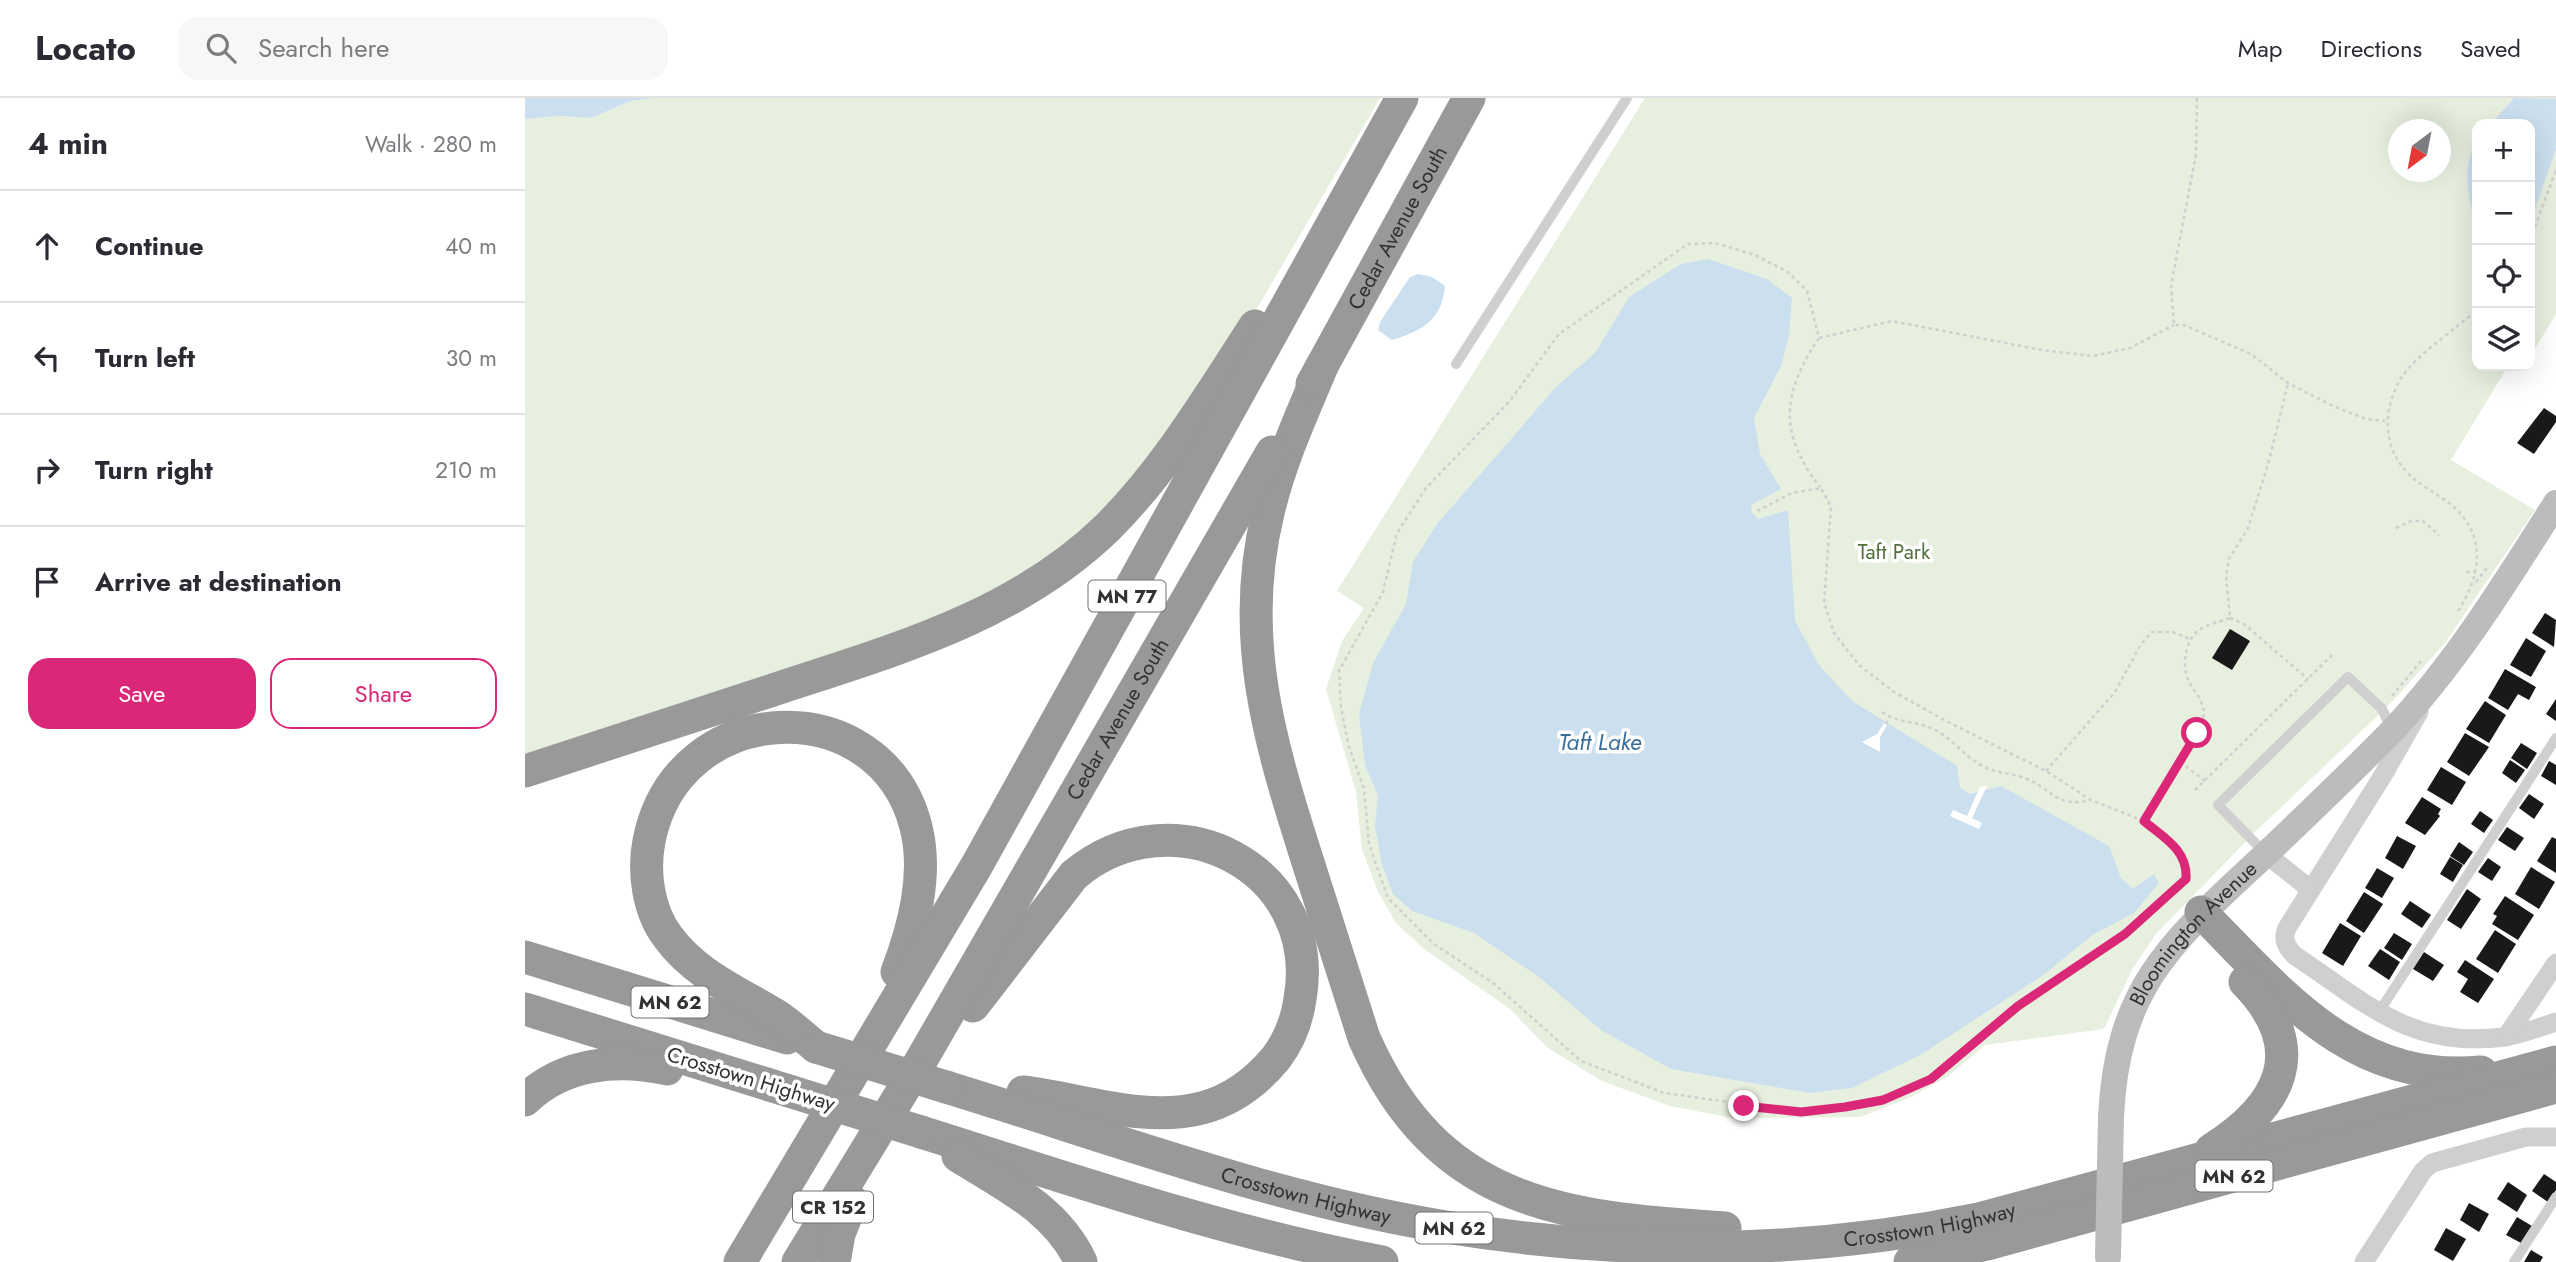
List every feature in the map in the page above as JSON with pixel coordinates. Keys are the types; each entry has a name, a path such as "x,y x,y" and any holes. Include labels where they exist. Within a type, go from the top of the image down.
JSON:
{"highway":[{"name":"MN 77","path":"867,1049 977,865 1402,98"},
{"name":"Cedar Avenue South","path":"798,1262 917,1068 1323,364 1469,98"},
{"path":"525,771 920,640 988,612 1053,573 1107,528 1154,474 1375,147"},
{"path":"1323,364 1293,437 1268,513 1255,606 1259,683 1267,727 1364,1038 1396,1100 1419,1128 1447,1155 1478,1176 1509,1192 1566,1211 1660,1224 1741,1228 1856,1227 1979,1219"},
{"path":"816,1046 775,1015 730,990 689,961 667,936 650,895 646,873 652,825 673,782 690,762 709,747 753,730 781,726 806,728 857,747 894,781 911,814 920,847 918,898 905,948 867,1049"},
{"path":"917,1068 954,1031 1074,875 1092,859 1112,849 1157,839 1207,845 1253,870 1272,888 1288,912 1299,938 1303,961 1303,982 1291,1031 1266,1069 1250,1084 1225,1100 1202,1108 1174,1112 1140,1112 1026,1093 946,1087"},
{"path":"2195,919 2306,1016 2329,1033 2372,1056 2397,1065 2459,1074 2549,1072"},
{"path":"2186,1165 2246,1127 2260,1113 2271,1096 2281,1060 2280,1041 2269,1010 2195,919"},
{"name":"Crosstown Highway","path":"525,957 1317,1198 1445,1227 1538,1240 1664,1249 1798,1245 1899,1236 1979,1219 2549,1072"},
{"name":"Crosstown Highway","path":"525,1009 1193,1218 1297,1245 1382,1262"},
{"name":"CR 152","path":"740,1262 867,1049"},
{"path":"525,1100 559,1076 588,1066 624,1063 789,1091"},
{"name":"Crosstown Highway","path":"1910,1262 2000,1240 2549,1072"},
{"path":"921,1132 1027,1198 1052,1218 1067,1235 1081,1262"},
{"path":"834,1262 839,1234 868,1151"},
{"path":"724,1262 785,1187"}],"street":[{"name":"Bloomington Avenue","path":"2108,1259 2114,1076 2128,1024 2153,971 2195,919 2266,854 2387,720 2549,530 2556,503"},
{"name":"Bloomington Avenue","path":"2379,1012 2294,956 2286,947 2283,935 2309,889 2382,777 2430,669"},
{"path":"2266,854 2309,889"},
{"path":"2506,1037 2556,963"},
{"path":"2379,1012 2419,1033 2448,1039 2506,1037 2556,1022"},
{"path":"2364,1262 2423,1171 2432,1163 2526,1137 2556,1137"}],"lane":[{"path":"1455,364 1627,98"},
{"path":"2266,854 2218,805 2348,677 2387,720"},
{"path":"2379,1012 2556,738"},
{"path":"2514,1262 2556,1198"}],"path":[{"path":"2174,325 2171,286 2196,154 2197,98"},
{"path":"2535,227 2556,170"},
{"path":"1819,338 1807,291 1788,272 1755,255 1714,243 1688,244 1559,334 1509,402 1426,488 1397,533 1383,592 1339,671 1341,708 1349,747 1364,789 1369,844 1388,898 1434,944 1493,984 1581,1061 1664,1093 1801,1112 1883,1100 1931,1079 2018,1006 2125,934 2186,879 2187,866 2180,851 2144,821 2091,800 2046,771 1894,692 1859,665 1834,632 1824,603 1831,507 1805,467 1794,437 1789,399 1804,361 1819,338 1892,321 2042,351 2093,356 2130,348 2174,325 2184,325 2252,354 2288,383 2366,419 2385,421"},
{"path":"2456,614 2474,584 2475,547 2465,520 2448,502 2406,471 2394,454 2385,421 2403,375 2472,314"},
{"path":"2230,618 2227,576 2229,559 2248,528 2269,461 2288,383"},
{"path":"1757,511 1792,494 1821,488"},
{"path":"2396,528 2423,521 2439,535"},
{"path":"2466,572 2476,572"},
{"path":"2144,821 2180,762 2204,714 2200,698 2188,681 2185,658 2190,639 2200,629 2230,618 2244,624 2308,679"},
{"path":"2046,771 2115,692 2141,643 2152,632 2173,632 2190,639"},
{"path":"2195,790 2334,653"},
{"path":"2387,720 2430,669"},
{"path":"1882,712 1900,723 1934,729 1990,771 2023,777 2062,802 2077,804 2091,800"},
{"path":"1886,724 1890,717"},
{"path":"2180,762 2205,781"}],"green space":[{"path":"656,98 1380,98 1238,341 1150,471 996,602 525,764 525,119 560,116 591,118 631,101"},
{"name":"Taft Park","path":"1645,98 2556,98 2556,314 2535,349 2535,119 2472,119 2472,371 2505,371 2451,460 2535,510 2445,643 2392,702 2256,831 2155,935 2132,970 2104,1029 1985,1045 1947,1077 1911,1097 1860,1117 1732,1118 1670,1106 1602,1081 1548,1048 1510,1009 1424,949 1396,923 1378,892 1362,849 1356,792 1326,689 1342,641 1364,608 1337,591"}],"water":[{"path":"525,98 656,98 631,101 591,118 560,116 525,119"},
{"path":"2514,98 2556,99 2556,149 2535,209 2535,119 2495,119"},
{"path":"2472,153 2472,209 2468,186 2468,163"},
{"name":"Taft Lake","path":"1708,259 1767,279 1792,298 1789,336 1781,366 1754,418 1760,454 1781,489 1751,505 1752,513 1758,519 1788,510 1795,621 1819,665 1852,701 1957,766 1960,788 1970,794 2001,786 2109,846 2121,878 2133,889 2154,874 2159,883 2134,913 2094,934 2043,975 1922,1054 1852,1088 1810,1093 1671,1069 1601,1030 1539,977 1474,933 1412,911 1393,894 1382,865 1375,826 1378,796 1365,765 1359,714 1373,663 1406,604 1413,562 1437,524 1557,386 1595,353 1629,297 1681,264"},
{"path":"1418,274 1432,277 1445,286 1440,308 1421,328 1392,340 1378,330 1380,322 1410,277"}],"pier":[{"path":"1884,723 1887,725 1880,737 1880,752 1862,742 1877,734"},
{"path":"1987,786 1972,818 1982,823 1979,829 1950,816 1953,810 1967,816 1980,787"}],"building":[{"path":"2544,408 2556,416 2556,422 2534,454 2517,443"},
{"path":"2545,613 2556,620 2554,647 2532,633"},
{"path":"2230,629 2250,641 2232,670 2212,658"},
{"path":"2526,638 2546,651 2531,677 2510,665"},
{"path":"2505,669 2536,687 2529,700 2518,694 2508,710 2488,698"},
{"path":"2556,699 2556,721 2546,714"},
{"path":"2485,701 2506,715 2489,743 2466,729"},
{"path":"2465,733 2489,747 2469,776 2447,762"},
{"path":"2521,743 2537,753 2527,769 2511,758"},
{"path":"2510,760 2525,770 2516,783 2502,773"},
{"path":"2549,761 2556,765 2556,785 2541,776"},
{"path":"2441,767 2466,782 2452,805 2427,790"},
{"path":"2529,794 2544,804 2534,819 2519,808"},
{"path":"2422,797 2441,809 2438,814 2440,816 2425,835 2405,823"},
{"path":"2480,811 2493,820 2484,833 2471,824"},
{"path":"2507,827 2524,838 2515,851 2498,840"},
{"path":"2397,836 2416,846 2403,869 2385,858"},
{"path":"2552,837 2556,839 2556,873 2537,861"},
{"path":"2459,842 2473,852 2464,865 2450,856"},
{"path":"2450,857 2463,865 2453,882 2440,874"},
{"path":"2488,858 2501,867 2492,881 2478,872"},
{"path":"2531,867 2555,882 2539,909 2515,894"},
{"path":"2377,868 2394,878 2382,898 2365,888"},
{"path":"2467,889 2481,899 2461,929 2447,920"},
{"path":"2364,892 2383,904 2364,933 2346,921"},
{"path":"2505,896 2534,915 2518,940 2492,924 2497,916 2493,914"},
{"path":"2410,901 2431,915 2422,928 2401,914"},
{"path":"2340,923 2361,936 2343,966 2322,953"},
{"path":"2495,930 2516,944 2498,973 2476,959"},
{"path":"2394,933 2412,944 2402,960 2384,948"},
{"path":"2380,949 2400,962 2389,980 2368,966"},
{"path":"2424,952 2444,965 2433,981 2413,969"},
{"path":"2465,960 2494,979 2478,1003 2460,992 2468,979 2457,972"},
{"path":"2544,1174 2556,1182 2556,1190 2548,1202 2532,1191"},
{"path":"2508,1182 2527,1195 2517,1212 2497,1199"},
{"path":"2469,1203 2489,1214 2479,1232 2460,1220"},
{"path":"2517,1217 2532,1226 2521,1243 2506,1235"},
{"path":"2446,1228 2466,1239 2453,1261 2434,1250"},
{"path":"2531,1250 2543,1257 2540,1262 2524,1262"}],"route":[{"path":"1744,1106 1801,1112 1845,1107 1883,1100 1931,1079 2018,1006 2125,934 2186,879 2187,866 2180,851 2144,821 2197,733"}]}
